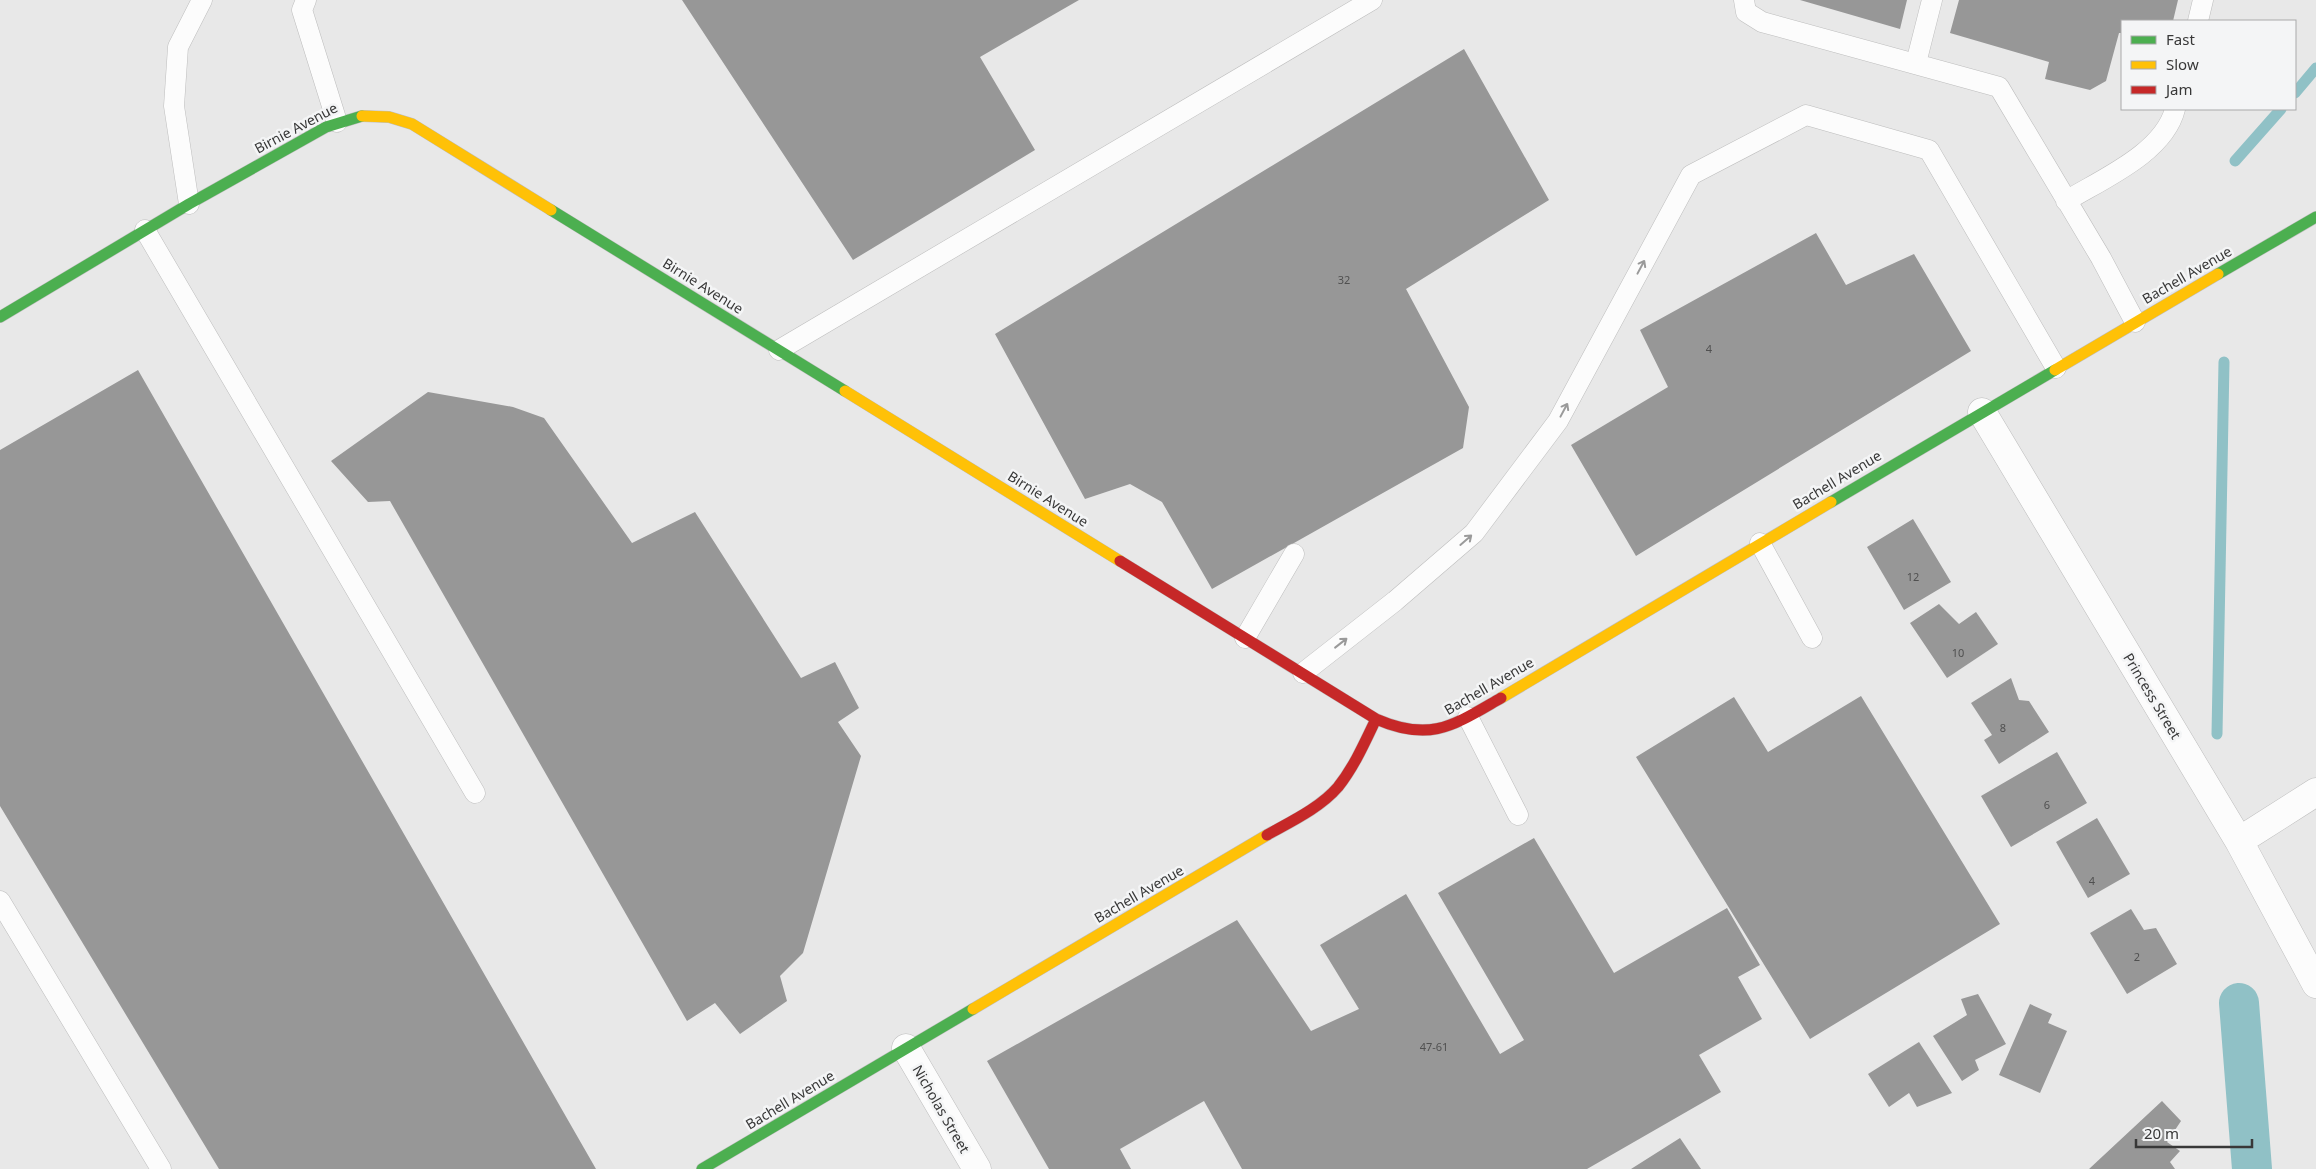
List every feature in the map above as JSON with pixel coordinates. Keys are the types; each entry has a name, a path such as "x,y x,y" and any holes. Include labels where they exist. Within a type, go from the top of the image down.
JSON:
{"main road":[{"name":"Birnie Avenue","path":"0,317 189,204 337,122 369,113 391,116 412,124 1376,719"},
{"name":"Bachell Avenue","path":"702,1169 1310,810 1337,788 1356,760 1376,719 1395,728 1416,732 1436,730 1456,724 2056,368 2316,217"}],"street":[{"name":"Princess Street","path":"1982,412 2239,841 2316,984"},
{"path":"2239,841 2316,792"},
{"name":"Nicholas Street","path":"906,1048 977,1169"}],"lane":[{"path":"189,204 174,106 178,47 202,0"},
{"path":"306,0 302,10 337,122"},
{"path":"778,350 1372,0"},
{"path":"1744,0 1746,12 1762,22 1999,87 2136,322"},
{"path":"1916,64 1932,0"},
{"path":"2198,20 2203,0"},
{"path":"2066,201 2149,150 2173,118 2175,110"},
{"path":"1303,673 1395,601 1474,533 1558,421 1691,176 1806,115 1929,150 2056,368"},
{"path":"145,230 475,793"},
{"path":"1760,543 1812,638"},
{"path":"1245,638 1294,554"},
{"path":"1468,717 1518,815"},
{"path":"0,901 161,1169"}],"building":[{"path":"682,0 1079,0 980,57 1035,150 853,260"},
{"path":"1800,0 1907,0 1900,29"},
{"path":"1959,0 2178,0 2173,20 2121,20 2121,33 2119,33 2106,81 2090,90 2045,79 2049,62 1950,33"},
{"path":"1464,49 1549,200 1406,289 1469,407 1463,448 1212,589 1162,502 1130,484 1085,499 995,334"},
{"path":"1816,233 1846,285 1914,254 1971,351 1636,556 1571,445 1668,387 1640,330"},
{"path":"138,370 596,1169 219,1169 0,806 0,450"},
{"path":"428,392 513,407 544,418 632,543 695,512 801,678 835,662 859,708 838,722 861,756 803,953 780,976 787,1001 740,1034 715,1003 687,1021 390,501 368,502 331,461"},
{"path":"1913,519 1951,582 1904,610 1867,547"},
{"path":"1939,604 1959,624 1976,612 1998,644 1947,678 1910,623"},
{"path":"2011,678 2019,700 2029,701 2049,732 1999,764 1984,740 1992,735 1971,703"},
{"path":"1861,696 2000,924 1810,1039 1636,757 1734,697 1768,752"},
{"path":"2057,752 2087,803 2011,847 1981,796"},
{"path":"2097,818 2130,874 2088,898 2056,842"},
{"path":"1534,838 1614,973 1727,908 1760,965 1738,977 1762,1019 1699,1055 1721,1092 1587,1169 1242,1169 1204,1101 1120,1149 1131,1169 1049,1169 987,1061 1237,920 1311,1031 1359,1009 1320,945 1406,894 1500,1054 1524,1040 1438,893"},
{"path":"2131,909 2144,930 2156,928 2177,964 2127,994 2090,933"},
{"path":"1978,994 2006,1044 1975,1060 1979,1070 1962,1081 1933,1036 1967,1015 1961,999"},
{"path":"2030,1004 2052,1014 2048,1023 2067,1031 2040,1093 1999,1075"},
{"path":"1919,1042 1952,1093 1917,1107 1909,1093 1889,1107 1868,1074"},
{"path":"2162,1101 2181,1121 2167,1142 2180,1151 2170,1162 2175,1169 2089,1169"},
{"path":"1680,1138 1701,1169 1631,1169"}],"waterway":[{"path":"2296,92 2316,68"},
{"path":"2235,161 2280,110"},
{"path":"2217,734 2224,362"},
{"path":"2239,1003 2252,1169"}],"traffic: fast":[{"path":"0,317 189,204 326,127 362,116"},
{"path":"551,210 845,391"},
{"path":"2218,274 2316,217"},
{"path":"1831,502 2055,370"},
{"path":"702,1169 973,1009"}],"traffic: slow":[{"path":"362,116 389,117 412,124 551,210"},
{"path":"2055,370 2218,274"},
{"path":"845,391 1120,561"},
{"path":"1501,698 1831,502"},
{"path":"973,1009 1267,835"}],"traffic: jam":[{"path":"1120,561 1376,719 1395,726 1412,730 1442,728 1469,716 1501,698"},
{"path":"1267,835 1295,820 1331,795 1354,763 1376,719"}]}
